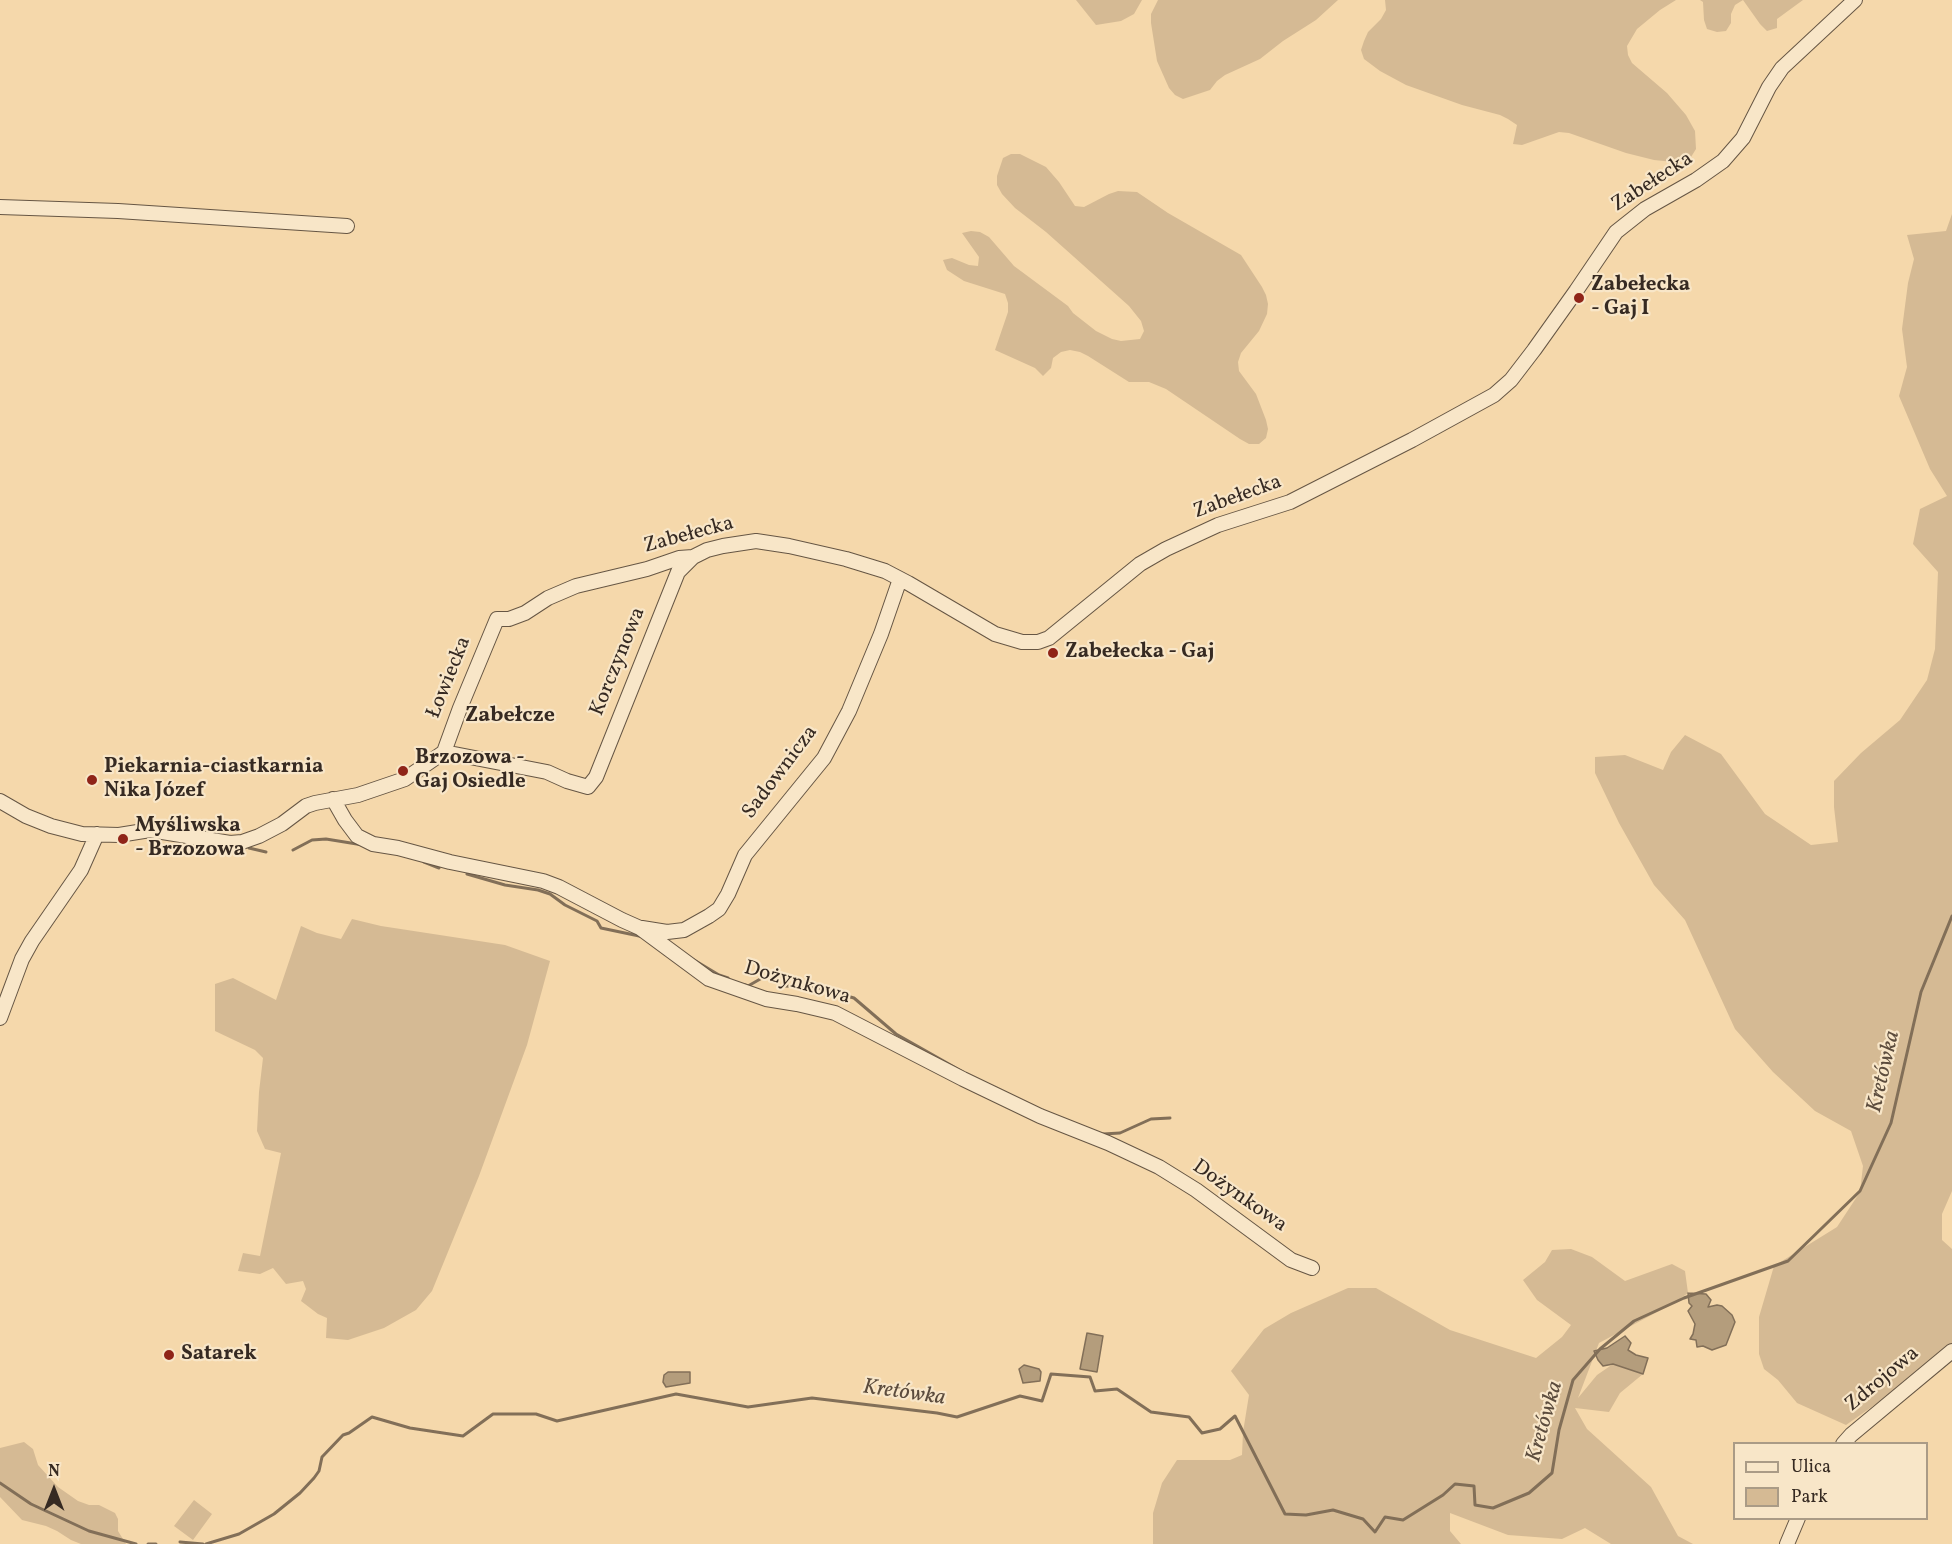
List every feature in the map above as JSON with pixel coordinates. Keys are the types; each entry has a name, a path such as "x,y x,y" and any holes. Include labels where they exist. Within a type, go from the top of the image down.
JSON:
{"street":[{"name":"Zabełecka","path":"497,620 509,619 525,613 548,598 576,585 647,569 715,548 756,542 789,546 885,571 995,634 1022,642 1038,642 1049,638 1140,564 1166,549 1218,525 1290,502 1494,395 1511,380 1534,350 1616,232 1645,209 1723,162 1743,138 1769,87 1782,68 1855,0"},
{"path":"0,207 110,211 347,226"},
{"name":"Korczynowa","path":"444,752 547,772 588,787 596,777 678,572 693,556"},
{"name":"Sadownicza","path":"640,928 668,932 684,930 719,909 745,855 824,758 849,711 900,579"},
{"name":"Łowiecka","path":"444,752 497,620"},
{"path":"0,801 26,816 51,826 82,834 119,835 150,830 204,840 242,842 275,828 306,806 358,795 405,779 444,752"},
{"name":"Dożynkowa","path":"333,800 357,836 373,844 559,886 640,928 709,979 766,999 836,1013 1040,1116 1108,1143 1159,1167 1196,1190 1291,1260 1312,1268"},
{"path":"0,1018 22,959 81,870 97,834"},
{"name":"Zdrojowa","path":"1844,1442 1952,1351"},
{"path":"1787,1544 1797,1520"}],"green space":[{"path":"1076,0 1142,0 1134,14 1121,21 1096,25"},
{"path":"1158,0 1338,0 1316,20 1260,59 1225,75 1210,90 1183,99 1169,88 1157,61 1151,14"},
{"path":"1385,0 1676,0 1637,29 1627,46 1628,55 1632,63 1667,93 1686,115 1695,131 1696,149 1691,157 1683,162 1674,162 1626,153 1569,133 1559,132 1522,145 1513,144 1517,125 1508,119 1406,85 1364,59 1361,50 1364,41 1368,32 1381,19 1386,10"},
{"path":"1700,0 1743,0 1735,5 1731,14 1731,23 1726,31 1717,32 1707,29 1703,2"},
{"path":"1743,0 1803,0 1777,19 1777,28 1767,31"},
{"path":"1011,154 1020,154 1046,167 1075,206 1084,207 1118,191 1137,192 1168,213 1241,255 1262,287 1268,304 1267,314 1259,331 1241,353 1238,362 1239,371 1256,394 1266,420 1268,429 1266,438 1259,444 1249,444 1166,389 1149,382 1129,382 1080,352 1070,350 1061,352 1053,358 1051,368 1043,376 1035,368 995,350 1008,312 1005,294 964,281 947,270 943,260 952,258 978,266 979,257 962,233 980,232 989,237 1014,266 1068,306 1073,313 1096,331 1121,341 1140,339 1144,331 1141,321 1129,306 1046,232 1015,208 1002,194 997,185 997,176 1003,158"},
{"path":"1952,214 1952,1191 1942,1214 1942,1240 1952,1249 1952,1345 1937,1361 1846,1425 1797,1403 1778,1380 1764,1369 1759,1354 1759,1317 1774,1266 1837,1227 1860,1192 1863,1166 1851,1131 1815,1111 1773,1072 1735,1029 1685,920 1654,885 1619,823 1595,773 1595,757 1625,755 1663,770 1671,752 1685,735 1721,754 1765,814 1811,845 1838,842 1834,781 1861,753 1900,720 1927,680 1935,649 1938,572 1913,544 1920,509 1947,496 1930,469 1899,396 1907,367 1902,329 1908,283 1914,259 1907,235 1946,231"},
{"path":"352,919 381,926 505,945 550,961 527,1045 479,1176 432,1291 416,1310 384,1328 348,1340 326,1338 327,1318 301,1301 306,1289 303,1281 286,1284 273,1268 260,1274 238,1271 243,1253 260,1256 281,1153 265,1149 257,1131 263,1058 255,1050 215,1031 215,984 233,978 276,1000 301,926 341,939"},
{"path":"1571,1249 1592,1257 1625,1281 1672,1264 1685,1271 1688,1293 1674,1303 1599,1343 1578,1398 1597,1375 1613,1364 1643,1374 1620,1393 1609,1412 1575,1408 1587,1429 1651,1487 1678,1536 1693,1544 1611,1544 1585,1528 1562,1539 1508,1535 1450,1513 1450,1531 1461,1544 1153,1544 1153,1513 1162,1483 1177,1460 1230,1460 1242,1455 1249,1395 1231,1371 1264,1329 1291,1313 1348,1288 1376,1288 1450,1330 1536,1358 1562,1337 1571,1325 1537,1300 1523,1280 1545,1262 1552,1250"},
{"path":"24,1442 33,1449 38,1465 58,1487 78,1501 89,1505 99,1505 115,1513 118,1519 118,1531 126,1544 81,1544 46,1526 22,1520 0,1497 0,1448"},
{"path":"194,1500 212,1514 193,1540 174,1526"}],"shaded area":[{"path":"1688,1293 1706,1294 1711,1300 1708,1307 1722,1306 1732,1315 1735,1322 1726,1345 1712,1350 1703,1346 1697,1347 1696,1340 1690,1339 1695,1324 1688,1311 1692,1306 1689,1303"},
{"path":"1087,1333 1103,1336 1097,1372 1080,1369"},
{"path":"1625,1336 1631,1343 1628,1350 1648,1358 1643,1374 1613,1364 1603,1366 1598,1360 1594,1351 1607,1348"},
{"path":"1024,1365 1039,1369 1040,1381 1023,1383 1019,1369"},
{"path":"668,1372 690,1372 690,1383 666,1387 663,1382 664,1375"}],"waterway":[{"path":"293,850 312,840 326,839 363,845"},
{"path":"249,848 266,852"},
{"path":"424,862 439,868"},
{"path":"467,874 550,894 565,905 597,921 601,928 644,937"},
{"name":"Kretówka","path":"206,1544 239,1534 274,1514 314,1478 319,1471 322,1457 343,1435 372,1417 410,1428 463,1436 493,1414 536,1414 557,1421 676,1394 748,1407 812,1398 957,1417 1020,1396 1042,1401 1051,1374 1090,1377 1095,1391 1117,1389 1151,1412 1189,1417 1202,1433 1220,1429 1235,1416 1285,1514 1306,1515 1333,1510 1363,1519 1375,1532 1385,1517 1403,1520 1443,1495 1455,1484 1474,1486 1475,1505 1493,1508 1529,1493 1552,1473 1559,1430 1573,1380 1600,1349 1634,1321 1684,1298 1788,1261 1860,1191 1891,1123 1921,992 1952,916"},
{"path":"694,960 728,978"},
{"path":"745,985 748,986 762,978"},
{"path":"784,986 815,987 854,998 896,1034 963,1072"},
{"path":"1103,1134 1120,1133 1151,1119 1170,1118"},
{"name":"Kretówka","path":"0,1483 31,1504 89,1531 136,1544"},
{"name":"Kretówka","path":"180,1542 203,1544"},
{"name":"Kretówka","path":"148,1544 156,1544"}],"place":[{"name":"Zabełecka - Gaj I","path":"1579,298"},
{"name":"Zabełecka - Gaj","path":"1053,653"},
{"name":"Brzozowa - Gaj Osiedle","path":"403,771"},
{"name":"Piekarnia-ciastkarnia Nika Józef","path":"92,780"},
{"name":"Myśliwska - Brzozowa","path":"123,839"},
{"name":"Satarek","path":"169,1355"}],"district":[{"name":"Zabełcze","path":"510,717"}]}
